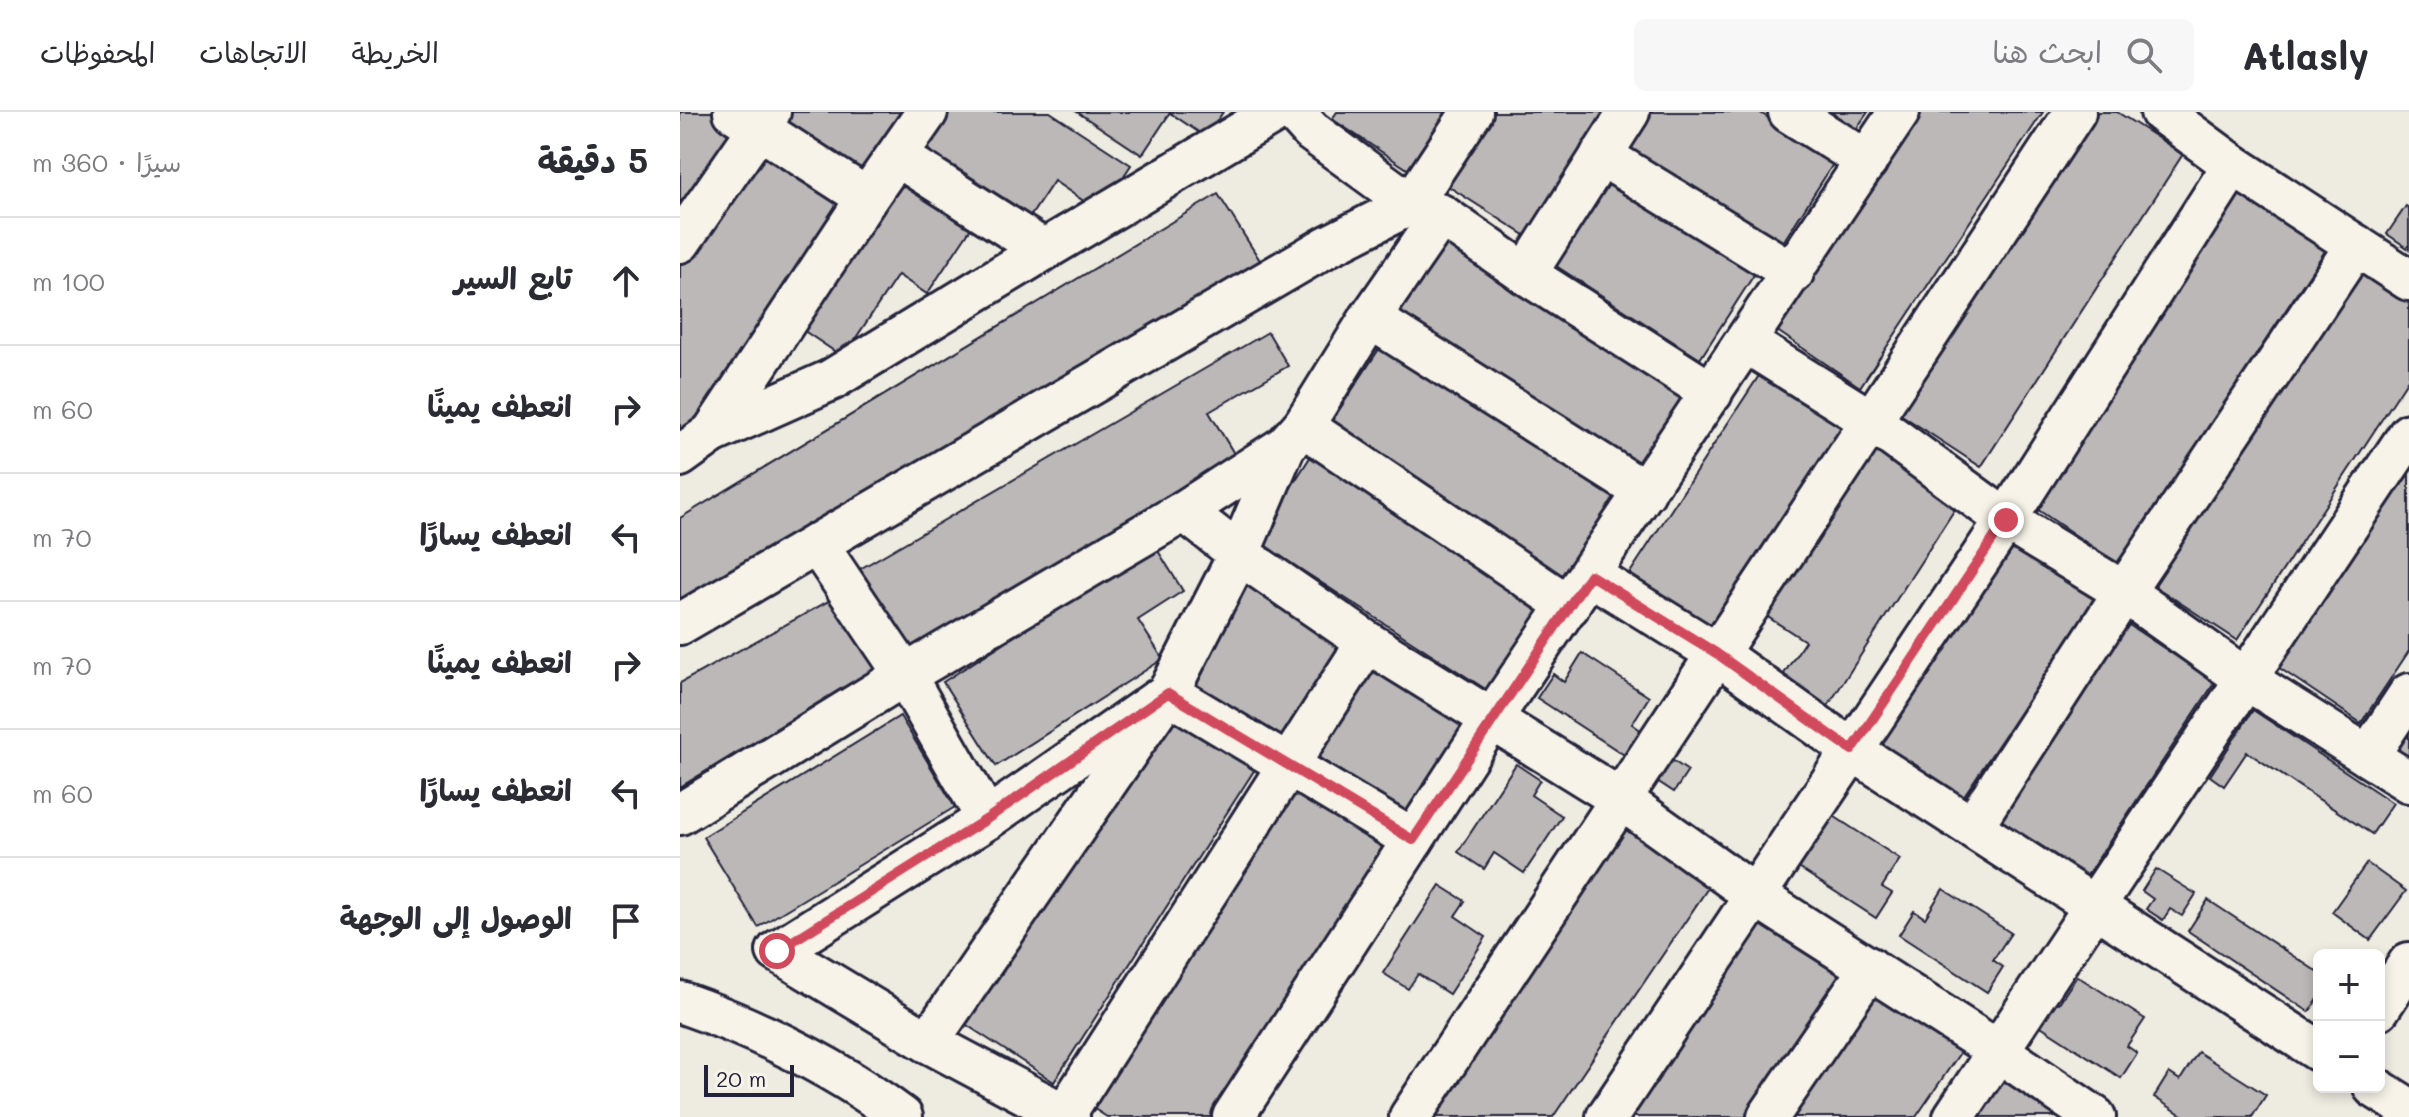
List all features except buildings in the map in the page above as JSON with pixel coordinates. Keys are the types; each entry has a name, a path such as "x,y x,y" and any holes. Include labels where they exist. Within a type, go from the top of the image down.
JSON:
{"street":[{"path":"712,433 927,112"},
{"path":"680,456 712,433 831,380 1276,112"},
{"path":"928,1042 1168,693 1239,554 1294,436 1370,318 1472,112"},
{"path":"1526,274 1629,112"},
{"path":"1789,112 1867,161"},
{"path":"1233,1117 1491,720 1747,343 1899,112"},
{"path":"1410,1117 2075,112"},
{"path":"2161,112 2233,165 2409,280"},
{"path":"680,242 754,117 867,198"},
{"path":"1309,118 1426,210 1712,393"},
{"path":"1601,155 1793,273"},
{"path":"897,156 1044,250"},
{"path":"1607,1117 2006,520 2233,165"},
{"path":"680,624 1328,246 1426,210"},
{"path":"1972,827 2124,592 2356,245"},
{"path":"1370,318 1645,492"},
{"path":"1747,343 1870,420 2006,520 2124,592 2246,679 2409,782"},
{"path":"1954,1117 2409,434"},
{"path":"680,814 905,675 1184,511 1294,436"},
{"path":"1294,436 1579,590 1716,653 1852,750 2313,1047"},
{"path":"1184,511 1239,554 1367,642 1622,800 1756,896 2095,1117"},
{"path":"817,544 905,675 987,819"},
{"path":"1168,693 987,819 777,951 928,1042 1067,1116 1367,642"},
{"path":"1168,693 1413,840"},
{"path":"2368,756 2409,694"},
{"path":"2385,1000 2409,963"},
{"path":"1768,1117 1870,968"},
{"path":"680,1002 760,1032 801,1052 902,1117"},
{"path":"2384,1093 2409,1109"}],"route":[{"path":"777,951 987,819 1168,693 1413,840 1590,575 1716,653 1852,750 2006,520"}]}
